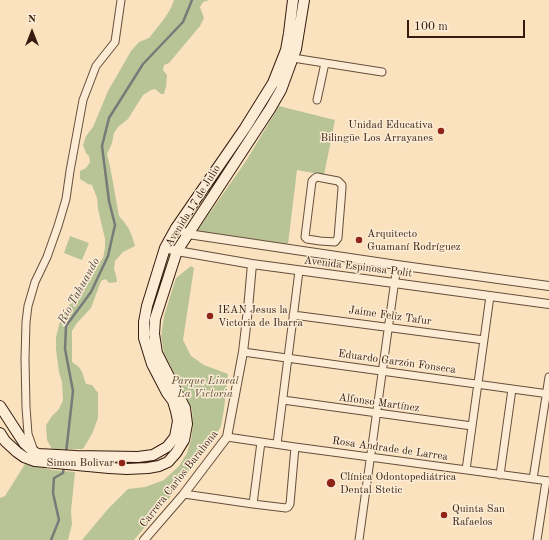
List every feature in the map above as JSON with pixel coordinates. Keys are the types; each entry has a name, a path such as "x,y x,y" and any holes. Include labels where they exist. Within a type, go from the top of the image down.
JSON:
{"main road":[{"name":"Avenida 17 de Julio","path":"77,461 153,456 167,447 175,437 178,422 176,410 173,401 167,393 152,364 144,338 144,322 147,306 165,248 176,228 245,128 273,83 286,50 293,0"},
{"name":"Avenida 17 de Julio","path":"0,433 5,441 24,456 36,455 127,469 159,466 168,462 176,453 184,440 187,424 185,408 157,353 154,334 155,319 177,251 281,90 296,49 304,0"},
{"path":"0,406 26,438 36,455"}],"street":[{"path":"26,438 25,359 28,306 35,282 47,257 66,199 83,100 96,66 115,42 121,0"},
{"path":"293,58 382,72"},
{"path":"317,100 325,63"},
{"path":"315,178 338,181 342,185 338,238 335,242 320,241 307,239 305,237 312,181 315,178"},
{"name":"Avenida Espinosa Polit","path":"176,228 188,234 549,286"},
{"path":"320,241 320,253"},
{"name":"Avenida Espinosa Polit","path":"165,248 252,264 549,304"},
{"name":"Carrera Carlos Barahona","path":"144,540 184,494 227,436 243,352 252,264"},
{"path":"360,540 396,265"},
{"path":"277,444 299,270"},
{"path":"466,470 490,296"},
{"name":"Jaime Feliz Tafur","path":"293,315 484,340"},
{"name":"Eduardo Garzón Fonseca","path":"243,352 548,394"},
{"path":"533,479 548,394 549,377"},
{"path":"500,475 512,389"},
{"name":"Alfonso Martínez","path":"283,400 472,426"},
{"name":"Rosa Andrade de Larrea","path":"227,436 296,447 548,481"},
{"path":"253,504 261,442"},
{"path":"184,494 286,508 290,504 296,447"},
{"path":"537,540 548,481"}],"green space":[{"path":"174,0 209,0 203,2 200,7 204,18 200,26 169,63 164,65 163,70 167,75 164,94 161,94 155,89 143,95 128,119 118,127 114,133 112,143 107,154 119,216 129,229 135,246 123,252 115,261 114,269 117,282 109,283 106,279 101,281 91,308 77,323 72,331 72,362 79,367 86,384 92,385 98,393 98,418 92,434 83,449 52,449 47,440 46,425 59,409 63,400 62,382 56,350 56,337 62,314 89,275 103,258 105,248 105,239 97,198 92,185 80,179 80,171 86,168 90,162 89,156 83,145 86,136 93,127 108,91 131,51 139,42 149,38 164,19"},
{"path":"279,106 335,120 324,175 297,170 288,244 197,231 246,161"},
{"path":"70,236 89,243 82,260 64,253"},
{"name":"Parque Lineal La Victoria","path":"191,266 194,268 183,340 191,356 204,365 228,374 221,426 171,496 134,540 82,540 108,509 128,489 145,487 164,480 179,466 187,453 193,425 192,409 164,353 161,337 164,316 176,278"},
{"path":"25,464 53,470 75,472 71,511 72,524 68,540 0,540 0,498 5,496"}],"waterway":[{"name":"Río Tahuando","path":"66,453 73,391 65,349 66,326 91,292 108,256 115,225 109,201 102,146 109,118 143,64 183,22 192,0"},
{"name":"Río Tahuando","path":"51,540 59,520 53,493 54,478 63,473 64,466"}],"place":[{"name":"Unidad Educativa Bilingüe Los Arrayanes","path":"441,131"},
{"name":"Arquitecto Guamaní Rodríguez","path":"359,240"},
{"name":"IEAN Jesus la Victoria de Ibarra","path":"210,316"},
{"name":"Simon Bolivar","path":"122,463"},
{"name":"Clínica Odontopediátrica Dental Stetic","path":"331,483"},
{"name":"Quinta San Rafaelos","path":"444,515"}]}
